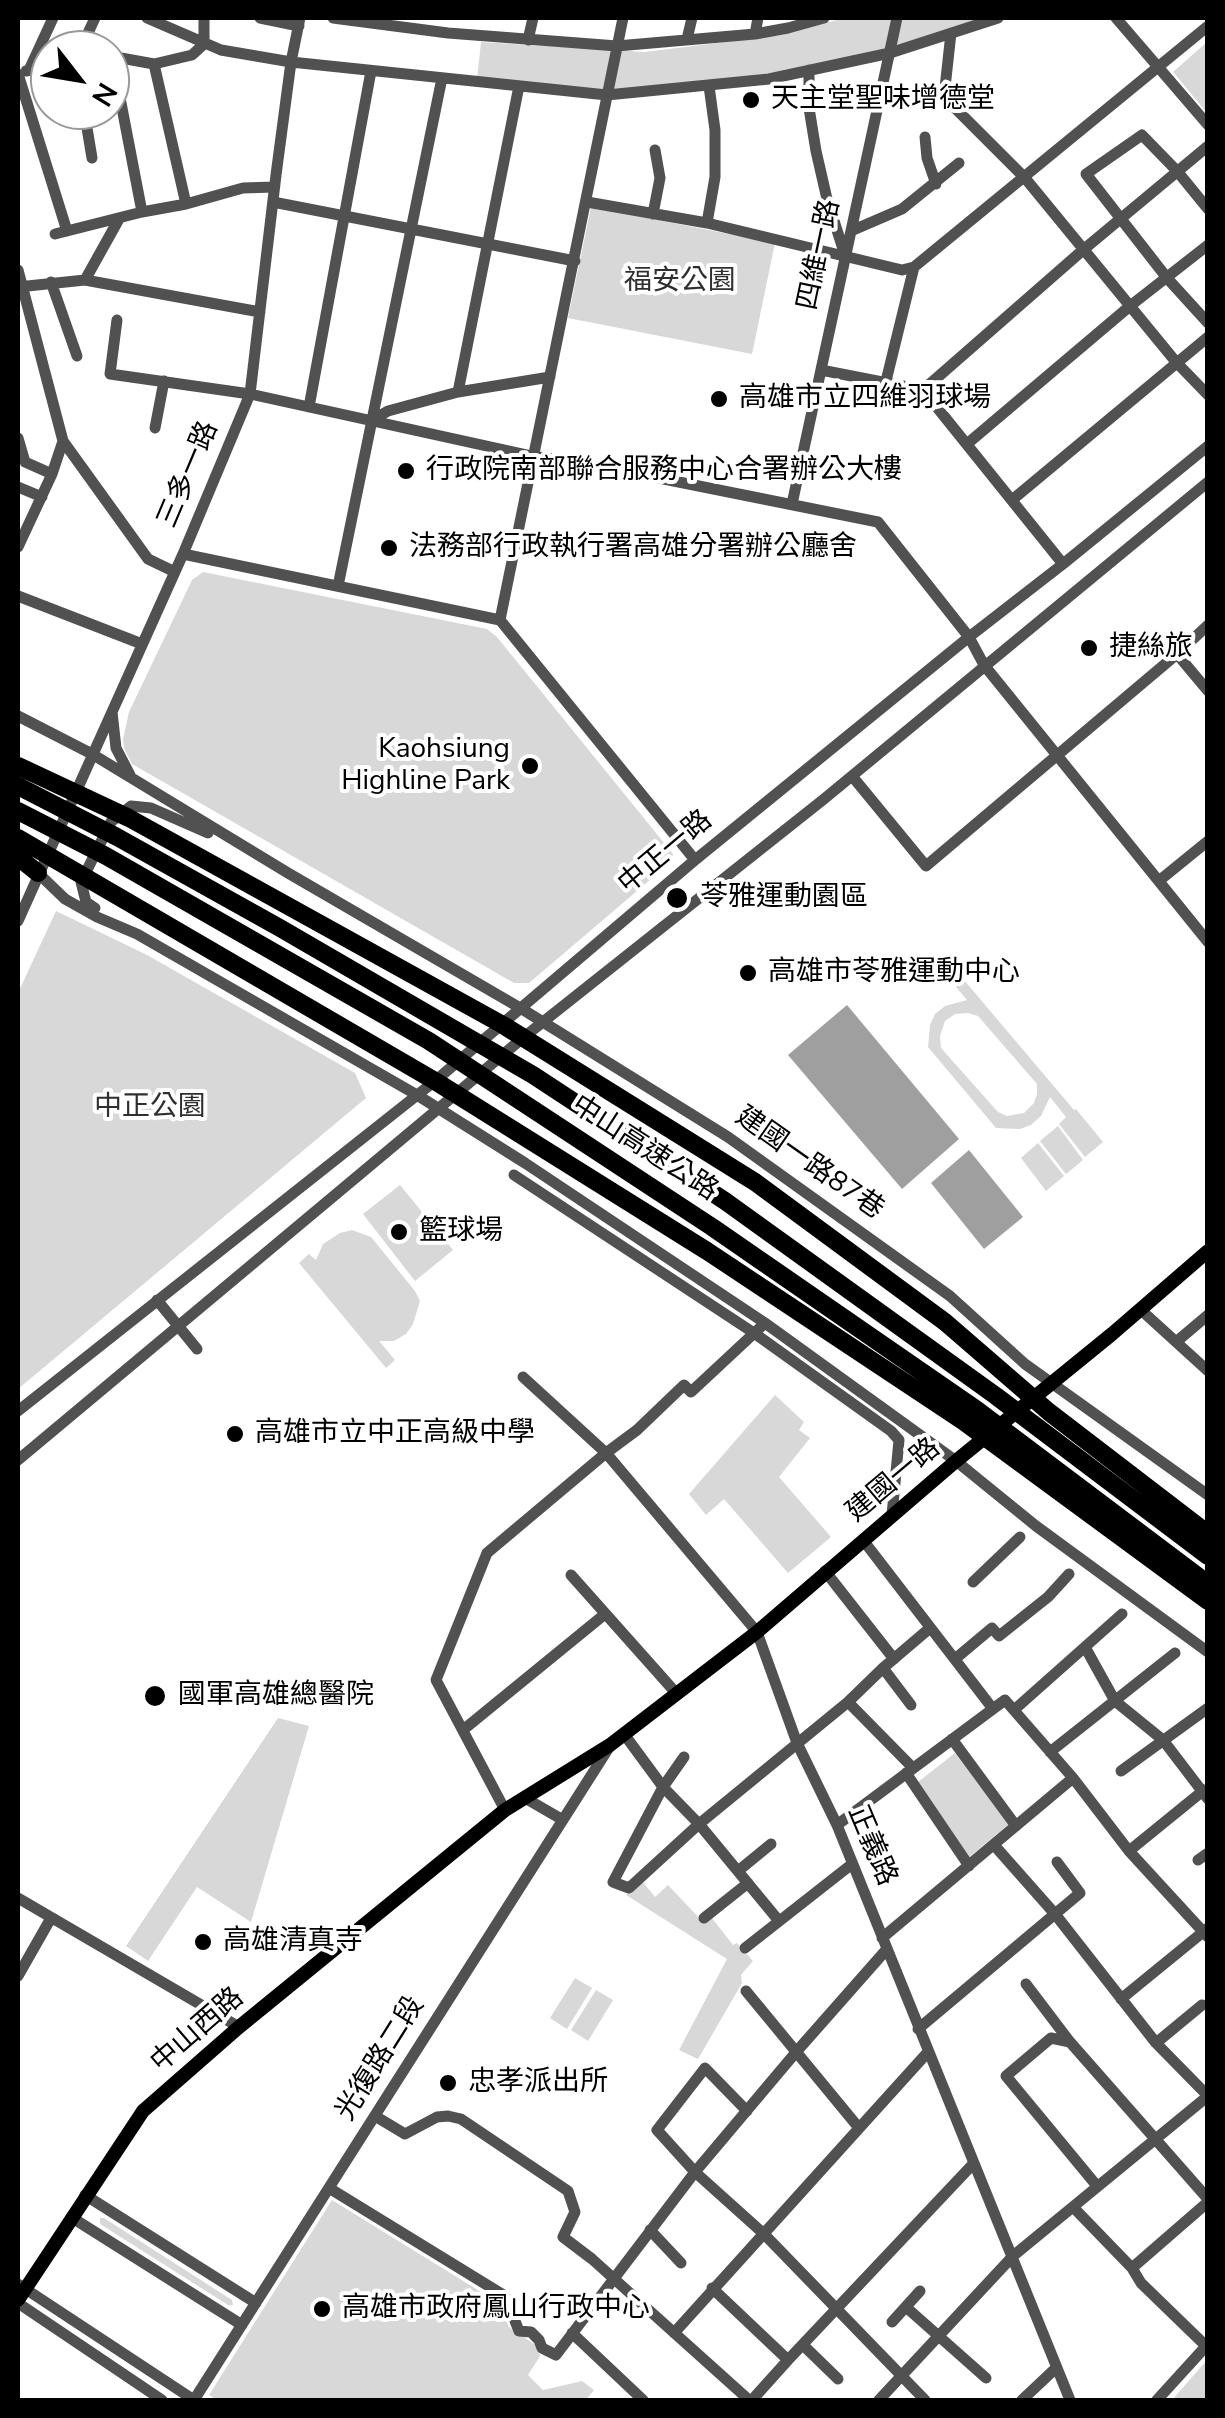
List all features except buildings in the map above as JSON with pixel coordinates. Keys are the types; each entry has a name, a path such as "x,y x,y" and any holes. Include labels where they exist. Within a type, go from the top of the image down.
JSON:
{"highway":[{"path":"18,766 53,794 129,818 503,1025 755,1182 945,1322 1010,1378 1042,1419 1208,1534"},
{"name":"中山高速公路","path":"18,786 53,794 117,837 533,1076 725,1201 996,1396 1042,1419 1208,1556"},
{"name":"中山高速公路","path":"18,811 106,856 429,1041 712,1227 1208,1584"},
{"path":"21,847 38,873"},
{"path":"21,847 93,881 435,1081 970,1416"},
{"path":"1014,1448 1208,1601"}],"main road":[{"name":"建國一路","path":"610,1745 757,1632 1208,1251"},
{"name":"中山西路","path":"19,2294 143,2110 505,1810 610,1745"}],"street":[{"path":"53,18 21,73 61,232 243,188 274,187"},
{"path":"149,18 221,50 291,62 608,96 769,80 890,53 998,18"},
{"path":"130,60 154,64 192,56 204,44 204,18"},
{"path":"260,18 299,22"},
{"path":"332,18 406,23 448,33 617,46 755,34 824,18"},
{"path":"448,33 452,18"},
{"path":"528,40 533,18"},
{"path":"500,620 623,18"},
{"path":"687,40 692,18"},
{"path":"755,34 758,18"},
{"name":"四維一路","path":"792,504 897,18"},
{"path":"1116,18 1208,125"},
{"name":"三多一路","path":"18,921 183,554 250,394 274,187 299,22"},
{"path":"586,202 707,223 902,270 914,267 1208,26"},
{"path":"951,32 944,97 1025,178 1176,362 1208,395"},
{"path":"154,64 186,204"},
{"path":"309,407 371,70"},
{"path":"809,70 809,108 816,151 846,258"},
{"path":"338,586 442,78"},
{"path":"458,392 519,86"},
{"path":"707,223 716,178 716,130 709,86"},
{"path":"87,130 92,158"},
{"path":"126,130 142,212"},
{"path":"1208,209 1142,135 1086,174 1166,278 1208,323"},
{"path":"925,137 936,184"},
{"path":"923,390 1208,146"},
{"path":"652,214 660,178 655,150"},
{"path":"850,230 902,209 960,163"},
{"path":"273,202 574,260"},
{"path":"85,280 119,219"},
{"path":"967,444 1208,245"},
{"path":"886,381 914,267"},
{"path":"18,270 19,287 63,441 148,559 175,572"},
{"path":"19,287 85,280 260,312"},
{"path":"51,282 77,356"},
{"path":"118,320 110,374 250,394 532,456 878,522 970,638 984,666 1208,942"},
{"path":"1012,500 1208,336"},
{"path":"822,370 923,390 1064,564"},
{"path":"372,420 388,411 458,392 550,377"},
{"path":"155,428 164,381"},
{"path":"18,438 25,462 52,474"},
{"path":"18,546 63,441"},
{"name":"中正一路","path":"18,1410 435,1081 695,860 1208,446"},
{"name":"中正一路","path":"18,1460 542,1022 852,776 1208,482"},
{"path":"18,487 42,497"},
{"path":"183,554 500,620 695,860"},
{"path":"18,596 142,644"},
{"path":"852,776 926,866 1208,625"},
{"path":"1177,654 1208,690"},
{"path":"112,709 116,748 132,778"},
{"path":"18,716 92,754 288,873"},
{"path":"288,873 200,828 152,808 131,806 111,822 81,882 86,902 416,1095 764,1323 956,1460 1036,1526 1208,1652"},
{"path":"1160,880 1208,841"},
{"path":"38,873 64,899 137,934"},
{"name":"建國一路87巷","path":"288,873 522,1009 728,1137 950,1296 1025,1364 1208,1495"},
{"path":"514,1175 754,1333 890,1431 899,1440 892,1515"},
{"path":"157,1300 197,1350"},
{"path":"1141,1310 1208,1371"},
{"path":"1176,1342 1208,1315"},
{"path":"505,1810 436,1680 488,1553 637,1430 684,1385 691,1392 764,1323"},
{"name":"正義路","path":"523,1378 606,1453 757,1632 797,1743 837,1825 1070,2400"},
{"path":"973,1582 1020,1537"},
{"path":"863,1540 993,1709"},
{"path":"825,1571 894,1659"},
{"path":"571,1574 676,1694"},
{"path":"954,1659 992,1628 999,1636 1048,1597 1069,1574"},
{"path":"463,1730 605,1614"},
{"path":"1014,1710 1122,1614"},
{"path":"684,1757 662,1787 613,1882 629,1888 930,1628"},
{"path":"1085,1648 1116,1701 1163,1740 1206,1793 1130,1850"},
{"path":"1050,1752 1174,1654"},
{"path":"883,1668 912,1706"},
{"path":"837,1825 1005,1700 1130,1850 1206,1932 1121,1998"},
{"path":"848,1702 909,1771 968,1866"},
{"path":"1120,1770 1208,1708"},
{"path":"624,1734 662,1787 699,1824 779,1921"},
{"path":"952,1740 1016,1826"},
{"name":"光復路二段","path":"194,2400 610,1745"},
{"path":"329,2188 506,2296 520,2332 531,2332 542,2348 556,2356 696,2172 884,1944 968,1866 1073,1778"},
{"path":"524,1798 562,1820"},
{"path":"738,1871 771,1844"},
{"path":"880,2400 1013,2256 1208,2096 1156,2042 994,1844"},
{"path":"918,2029 1080,1892 1056,1862"},
{"path":"745,1948 852,1864"},
{"path":"704,1918 748,1884"},
{"path":"18,1898 239,2027"},
{"path":"18,1976 51,1918"},
{"path":"1026,1984 1070,2042 1208,2200 1132,2268"},
{"path":"746,1991 859,2128"},
{"path":"1156,2042 1202,2005"},
{"path":"1070,2042 1051,2038 1006,2076 1097,2186"},
{"path":"674,2333 928,2052"},
{"path":"747,2111 705,2068 656,2130 764,2234 925,2400"},
{"path":"375,2116 405,2134 436,2118 461,2119 568,2191 575,2212 564,2237 750,2400 974,2162"},
{"path":"86,2195 256,2303"},
{"path":"1073,2206 1132,2268 1141,2283 1207,2345 1157,2400"},
{"path":"71,2217 242,2324"},
{"path":"650,2230 681,2263"},
{"path":"712,2288 788,2360"},
{"path":"892,2322 920,2291"},
{"path":"19,2294 162,2400"},
{"path":"19,2294 194,2400"},
{"path":"906,2308 986,2378"},
{"path":"572,2334 643,2400"},
{"path":"803,2345 838,2379"},
{"path":"1022,2400 1056,2368"}],"green space":[{"path":"844,18 984,18 896,46 770,75 612,90 477,79 481,42 645,52 781,35"},
{"path":"1207,42 1207,113 1173,72"},
{"name":"福安公園","path":"591,207 775,243 752,354 568,318"},
{"path":"203,572 487,629 673,854 671,862 529,983 514,983 132,764 123,739 129,712 192,580"},
{"name":"中正公園","path":"56,911 147,955 355,1073 366,1098 18,1389 18,993"},
{"path":"964,980 1103,1142 1085,1157 1059,1124 1066,1117 1050,1097 1041,1116 1031,1125 1020,1129 996,1128 928,1047 935,1014 945,1006 967,1000 956,987","holes":["955,1014 978,1016 1037,1084 1034,1103 1024,1113 1007,1116 998,1112 941,1048 945,1021"]},
{"path":"1058,1126 1083,1160 1066,1174 1040,1141"},
{"path":"1038,1143 1064,1176 1046,1191 1021,1158"},
{"name":"籃球場","path":"400,1185 453,1250 415,1281 363,1214"},
{"path":"352,1230 371,1237 420,1301 406,1334 394,1341 379,1341 395,1360 386,1368 299,1263 309,1254 316,1260 323,1244"},
{"path":"775,1395 804,1422 799,1430 810,1438 779,1477 831,1537 788,1573 724,1499 706,1515 689,1494"},
{"path":"278,1718 309,1726 251,1922 197,1887 148,1961 126,1946"},
{"path":"955,1753 1009,1824 968,1858 918,1782"},
{"path":"643,1882 655,1897 668,1885 704,1923 712,1918 733,1945 737,1943 753,1961 741,1975 742,1983 698,2059 679,2050 727,1959 626,1895"},
{"path":"575,1978 592,1988 567,2029 550,2018"},
{"path":"596,1990 613,2000 588,2041 571,2030"},
{"path":"332,2200 499,2303 509,2327 537,2346 540,2356 528,2375 543,2390 582,2381 594,2390 586,2400 218,2400 209,2395"},
{"path":"100,2218 232,2300 233,2305 100,2224"},
{"path":"1207,2360 1207,2400 1172,2400"}],"shaded area":[{"path":"847,1005 959,1139 902,1189 788,1055"},
{"path":"969,1150 1023,1217 984,1249 931,1183"}],"place":[{"name":"天主堂聖味增德堂","path":"751,100"},
{"name":"高雄市立四維羽球場","path":"719,399"},
{"name":"行政院南部聯合服務中心合署辦公大樓","path":"406,471"},
{"name":"法務部行政執行署高雄分署辦公廳舍","path":"389,548"},
{"name":"捷絲旅","path":"1089,648"},
{"name":"Kaohsiung Highline Park","path":"530,766"},
{"name":"苓雅運動園區","path":"677,898"},
{"name":"高雄市苓雅運動中心","path":"748,973"},
{"name":"籃球場","path":"399,1232"},
{"name":"高雄市立中正高級中學","path":"235,1434"},
{"name":"國軍高雄總醫院","path":"155,1696"},
{"name":"高雄清真寺","path":"203,1942"},
{"name":"忠孝派出所","path":"448,2083"},
{"name":"高雄市政府鳳山行政中心","path":"322,2309"}]}
